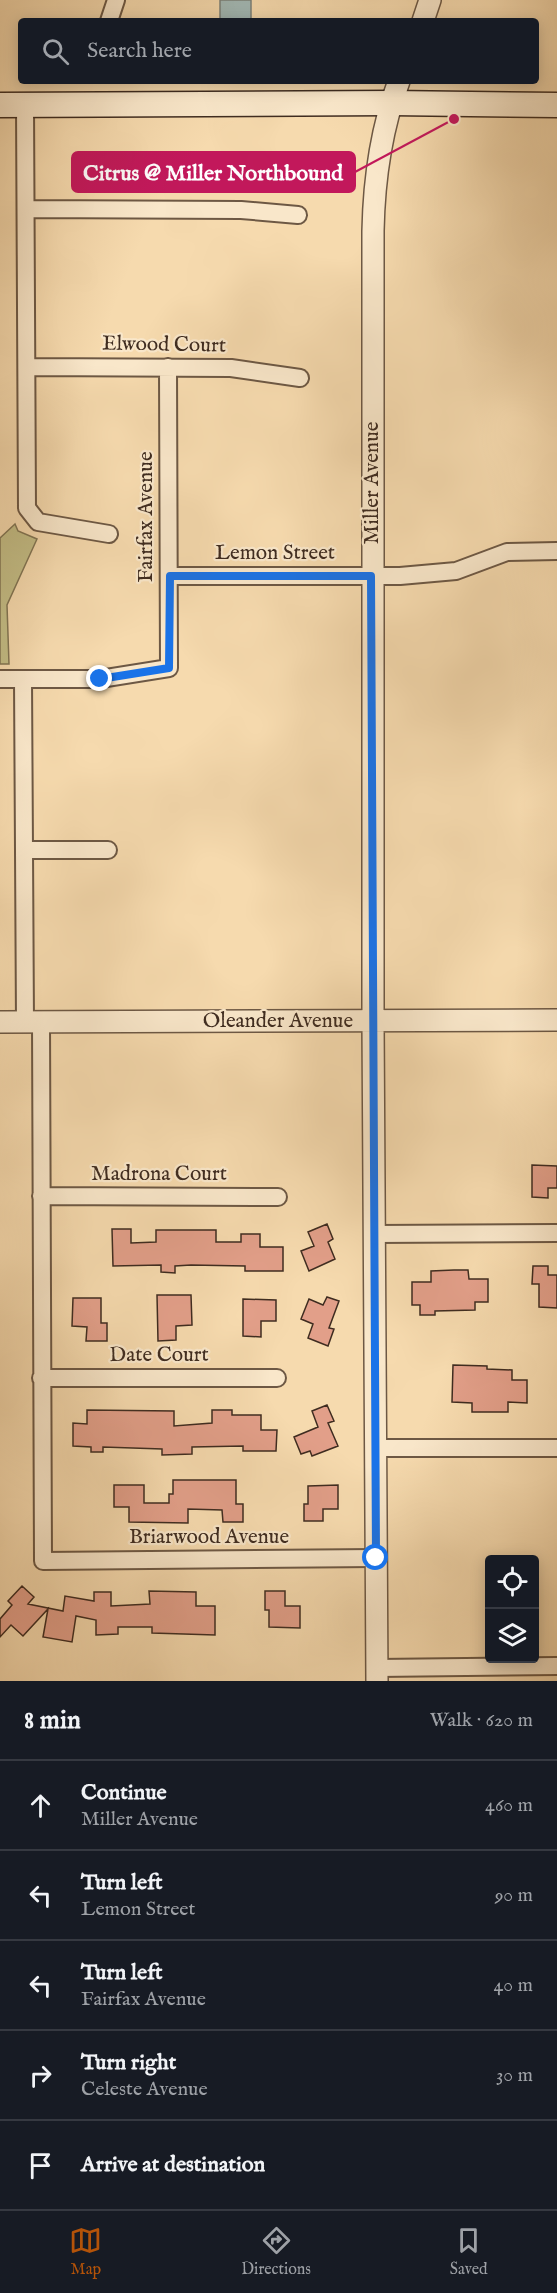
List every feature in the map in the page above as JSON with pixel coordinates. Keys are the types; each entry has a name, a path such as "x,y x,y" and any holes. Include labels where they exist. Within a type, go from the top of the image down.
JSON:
{"main road":[{"path":"0,105 395,92 557,105"}],"street":[{"path":"110,18 116,0"},
{"path":"424,18 430,0"},
{"name":"Miller Avenue","path":"377,1674 371,576 373,196 378,160 395,92"},
{"path":"25,105 27,508 38,522 110,534"},
{"path":"27,209 241,210 298,215"},
{"name":"Elwood Court","path":"28,367 231,368 300,378"},
{"name":"Fairfax Avenue","path":"23,679 100,679 169,668 168,367"},
{"name":"Lemon Street","path":"170,576 400,576 456,571 507,552 557,552"},
{"path":"0,679 23,679 24,850 41,1196 41,1378"},
{"path":"24,850 108,850"},
{"name":"Oleander Avenue","path":"0,1022 557,1020"},
{"name":"Madrona Court","path":"41,1196 278,1197"},
{"path":"375,1234 557,1233"},
{"name":"Date Court","path":"41,1378 277,1378"},
{"name":"Briarwood Avenue","path":"41,1378 43,1560 376,1558"},
{"path":"376,1448 557,1448"},
{"path":"377,1674 557,1666"}],"shaded area":[{"path":"15,524 18,531 37,539 7,605 9,664 0,664 0,538"}],"water":[{"path":"220,0 251,0 251,18 220,18"}],"building":[{"path":"532,1165 557,1166 557,1188 548,1188 548,1198 532,1197"},
{"path":"327,1224 333,1239 328,1242 335,1259 309,1271 301,1251 314,1246 308,1232"},
{"path":"112,1229 131,1229 131,1243 156,1242 156,1230 216,1230 216,1242 241,1242 241,1234 260,1234 260,1247 283,1247 283,1271 245,1271 245,1266 191,1265 175,1266 175,1273 161,1272 161,1265 113,1266"},
{"path":"533,1266 548,1266 548,1275 557,1275 557,1308 539,1307 539,1284 532,1284"},
{"path":"468,1270 469,1279 488,1279 488,1302 475,1302 475,1310 435,1311 435,1315 420,1315 420,1305 412,1305 412,1282 431,1282 431,1271"},
{"path":"157,1295 191,1295 192,1325 176,1326 176,1340 158,1341"},
{"path":"327,1297 339,1301 329,1328 334,1329 328,1346 308,1338 313,1324 301,1319 309,1299 323,1305"},
{"path":"73,1298 101,1298 101,1323 107,1323 107,1341 86,1341 87,1327 72,1326"},
{"path":"243,1299 276,1300 276,1321 261,1321 261,1337 243,1336"},
{"path":"453,1365 487,1366 487,1369 512,1370 512,1380 527,1380 527,1403 508,1402 508,1412 472,1412 472,1403 452,1402"},
{"path":"327,1405 334,1421 328,1423 338,1446 312,1456 310,1451 301,1454 294,1437 318,1427 312,1411"},
{"path":"87,1410 174,1411 174,1426 212,1423 212,1410 232,1410 232,1415 261,1415 261,1430 277,1430 276,1451 243,1451 243,1446 192,1447 192,1454 162,1455 162,1449 103,1447 103,1452 91,1452 91,1447 73,1446 73,1423 87,1424"},
{"path":"173,1480 236,1480 236,1504 243,1504 243,1522 223,1522 222,1510 188,1509 188,1523 129,1522 129,1507 114,1507 114,1485 144,1485 144,1503 169,1503 169,1494 173,1494"},
{"path":"338,1485 338,1509 323,1509 323,1521 304,1521 304,1504 308,1504 308,1486"},
{"path":"22,1586 34,1597 28,1604 63,1611 65,1596 94,1601 94,1592 111,1592 111,1606 150,1604 149,1591 196,1592 196,1606 215,1606 215,1635 152,1633 152,1627 118,1627 118,1634 96,1635 96,1620 76,1616 72,1642 43,1637 48,1609 23,1636 11,1625 0,1637 0,1619 12,1605 8,1601"},
{"path":"265,1591 285,1591 285,1606 300,1606 300,1628 269,1627 269,1610 265,1610"}],"place":[{"name":"Citrus @ Miller Northbound","path":"454,119"}],"route":[{"path":"100,679 169,668 170,576 371,576 376,1558"}]}
